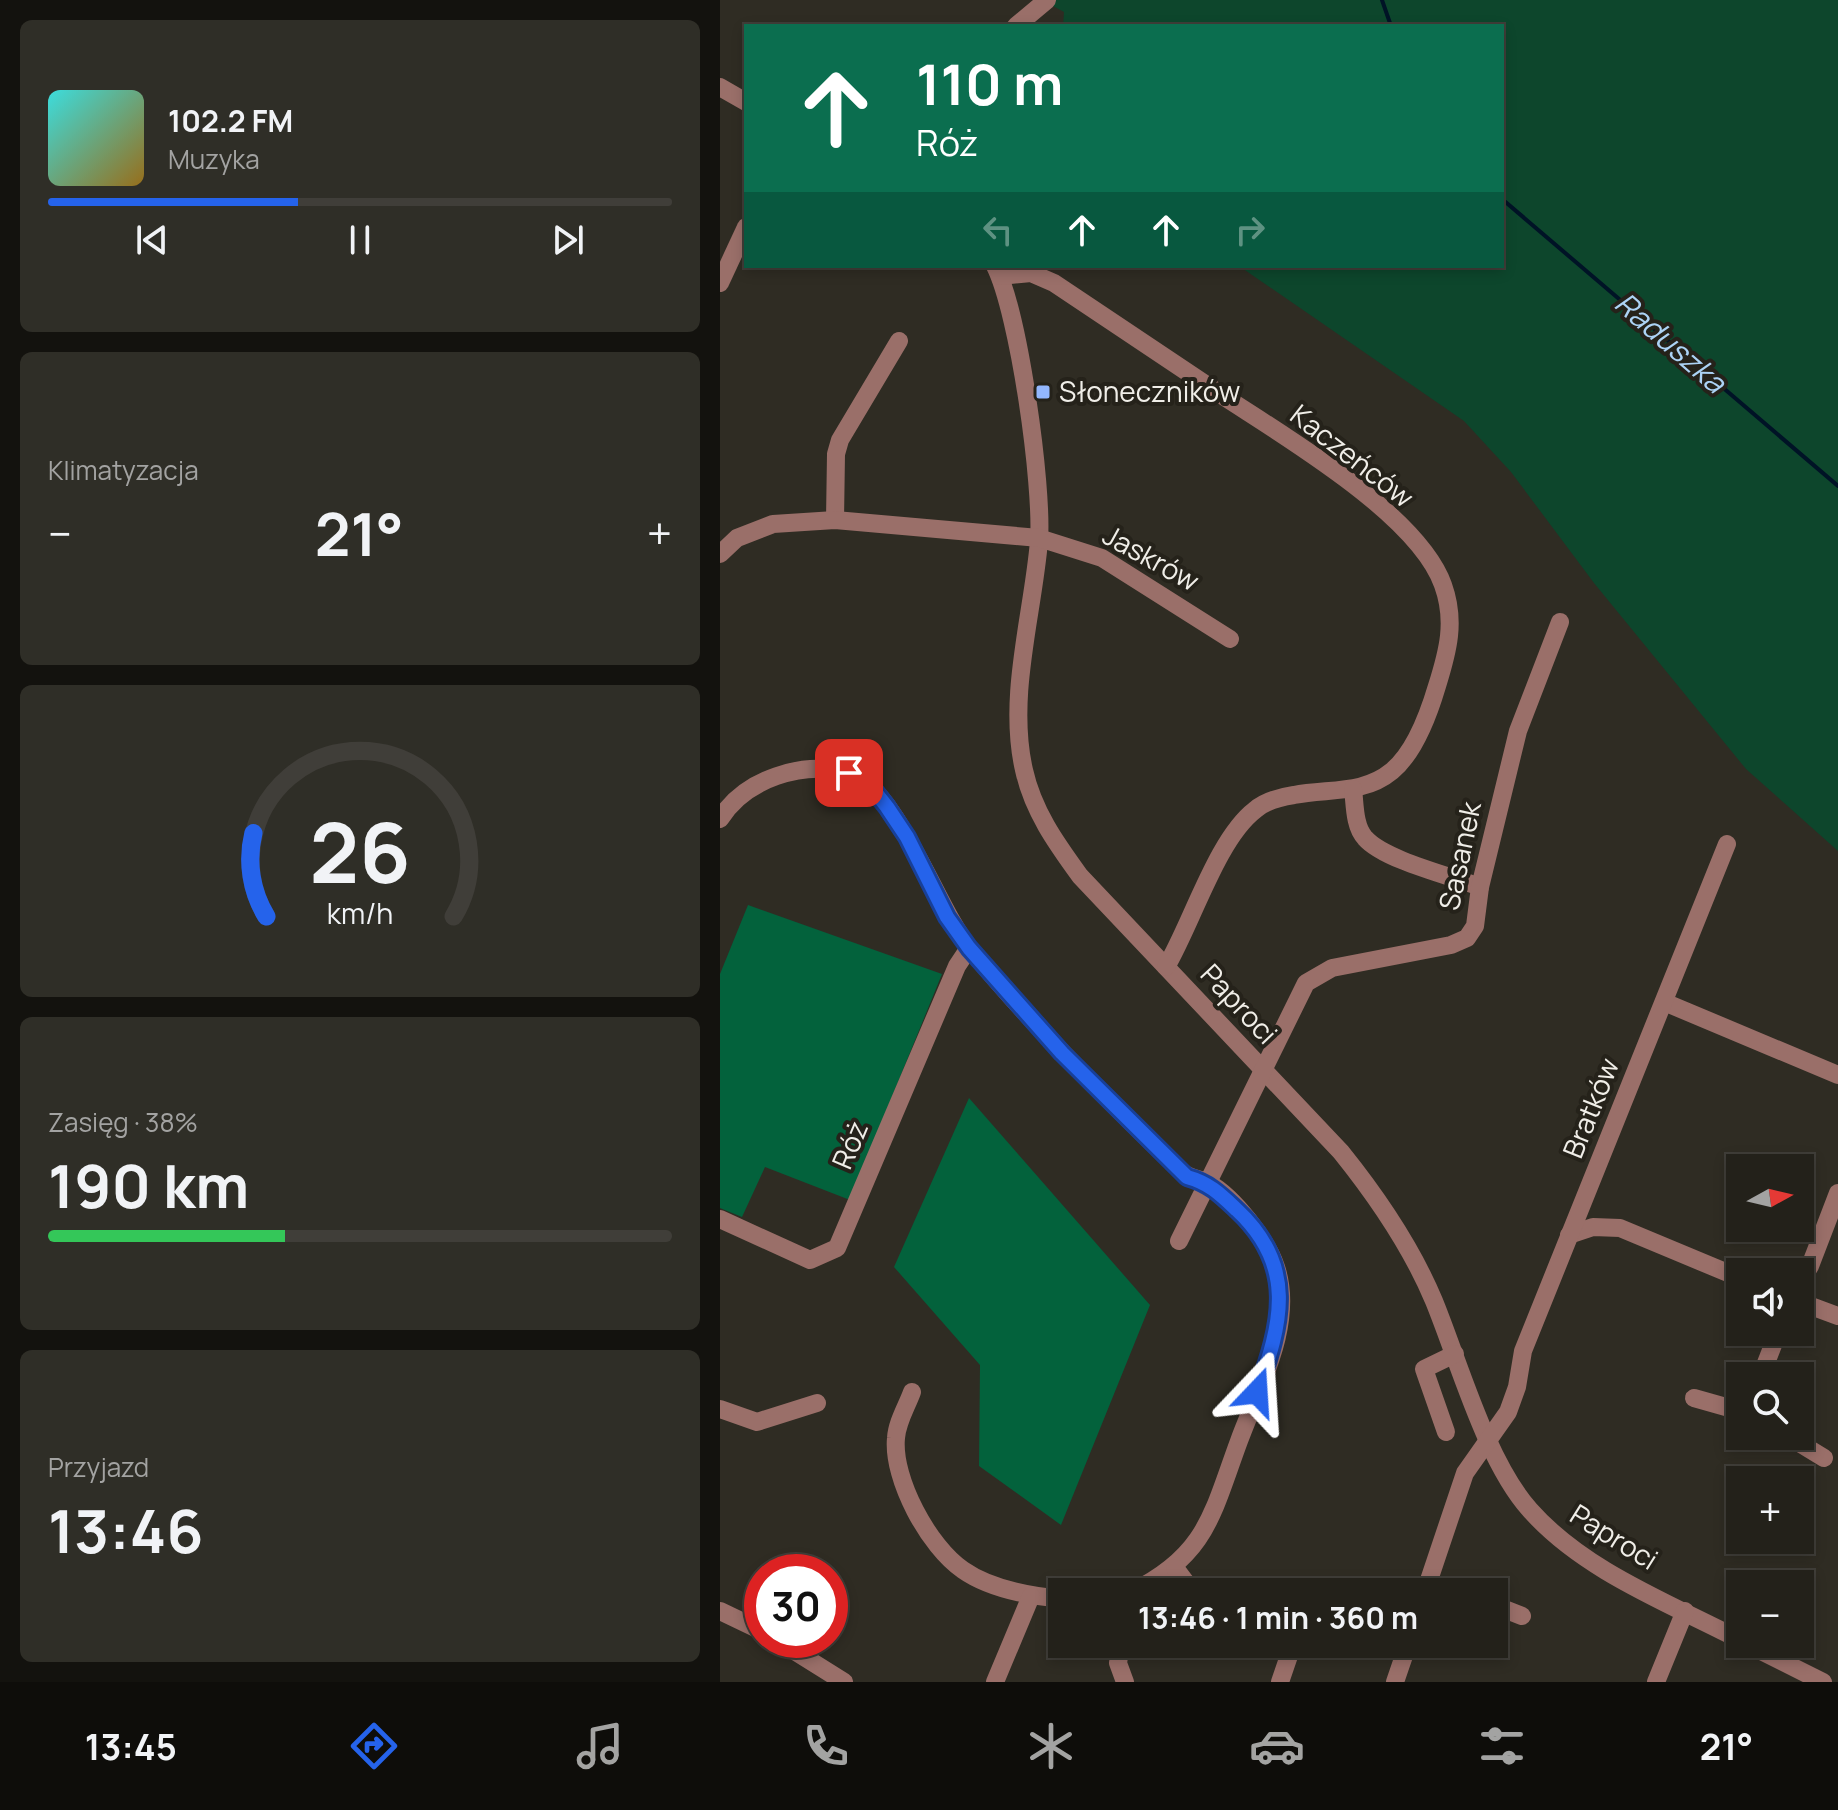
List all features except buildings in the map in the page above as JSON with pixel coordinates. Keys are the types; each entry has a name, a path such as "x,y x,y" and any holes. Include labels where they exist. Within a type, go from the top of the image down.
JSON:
{"street":[{"path":"1018,24 1047,0"},
{"path":"720,87 744,101"},
{"path":"720,283 744,231"},
{"name":"Paproci","path":"997,271 1012,324 1037,483 1039,538 1020,702 1024,770 1048,831 1072,865 1341,1152 1374,1193 1403,1239 1455,1354 1488,1437 1527,1507 1552,1533 1614,1574 1726,1633"},
{"name":"Kaczeńców","path":"997,271 1031,273 1054,283 1341,476 1415,541 1443,584 1451,641 1433,700 1409,749 1392,771 1364,787 1275,800 1257,808 1226,844 1186,933 1166,967"},
{"path":"835,520 836,454 840,440 899,341"},
{"path":"720,554 737,538 773,524 835,520 1039,538"},
{"name":"Jaskrów","path":"1039,538 1102,558 1230,639"},
{"name":"Sasanek","path":"1263,1072 1306,983 1332,968 1451,945 1467,938 1475,926 1480,887 1518,731 1560,622"},
{"path":"720,819 738,797 768,779 817,769 849,773 869,784 907,837 947,917 969,948 1062,1053 1142,1133 1187,1177 1209,1183 1261,1235 1276,1268 1280,1297 1276,1341 1204,1529 1175,1568 1157,1578"},
{"path":"1353,789 1357,820 1364,837 1387,852 1480,887"},
{"name":"Bratków","path":"1430,1578 1465,1473 1508,1412 1517,1387 1523,1351 1727,844"},
{"name":"Róż","path":"720,1219 810,1260 837,1248 957,966 969,948"},
{"path":"1664,1002 1838,1075"},
{"path":"1179,1241 1263,1072"},
{"path":"1813,1258 1838,1193"},
{"path":"1569,1235 1593,1227 1620,1228 1726,1272"},
{"path":"1814,1307 1838,1316"},
{"path":"1446,1432 1416,1372 1455,1354"},
{"path":"912,1392 896,1434 895,1455 913,1507 943,1551 966,1573 1031,1596 1048,1598"},
{"path":"1694,1398 1726,1407"},
{"path":"720,1409 757,1422 817,1403"},
{"path":"1811,1450 1824,1458"},
{"path":"1175,1568 1182,1578"},
{"path":"995,1682 1031,1596"},
{"path":"1508,1610 1522,1616"},
{"path":"720,1611 744,1622"},
{"path":"1656,1682 1685,1611"},
{"path":"806,1658 844,1682"},
{"path":"1119,1658 1125,1682"},
{"path":"1280,1682 1288,1658"},
{"path":"1395,1682 1403,1658"},
{"path":"1774,1658 1821,1682"}],"green space":[{"path":"1042,0 1838,0 1838,851 1746,769 1594,583 1511,472 1464,421 1242,268 1504,268 1504,24 1063,24 1064,12"},
{"path":"748,905 942,974 850,1200 765,1167 742,1217 720,1208 720,974"},
{"path":"969,1098 1150,1305 1061,1525 979,1466 980,1365 894,1267"}],"waterway":[{"name":"Raduszka","path":"1382,0 1390,24"},
{"name":"Raduszka","path":"1504,201 1838,486"}],"place":[{"name":"Słoneczników","path":"1043,392"}],"route":[{"path":"849,773 869,784 887,807 907,837 947,917 969,948 1062,1053 1187,1177 1209,1183 1261,1235 1276,1268 1280,1297 1276,1341 1257,1392"}]}
